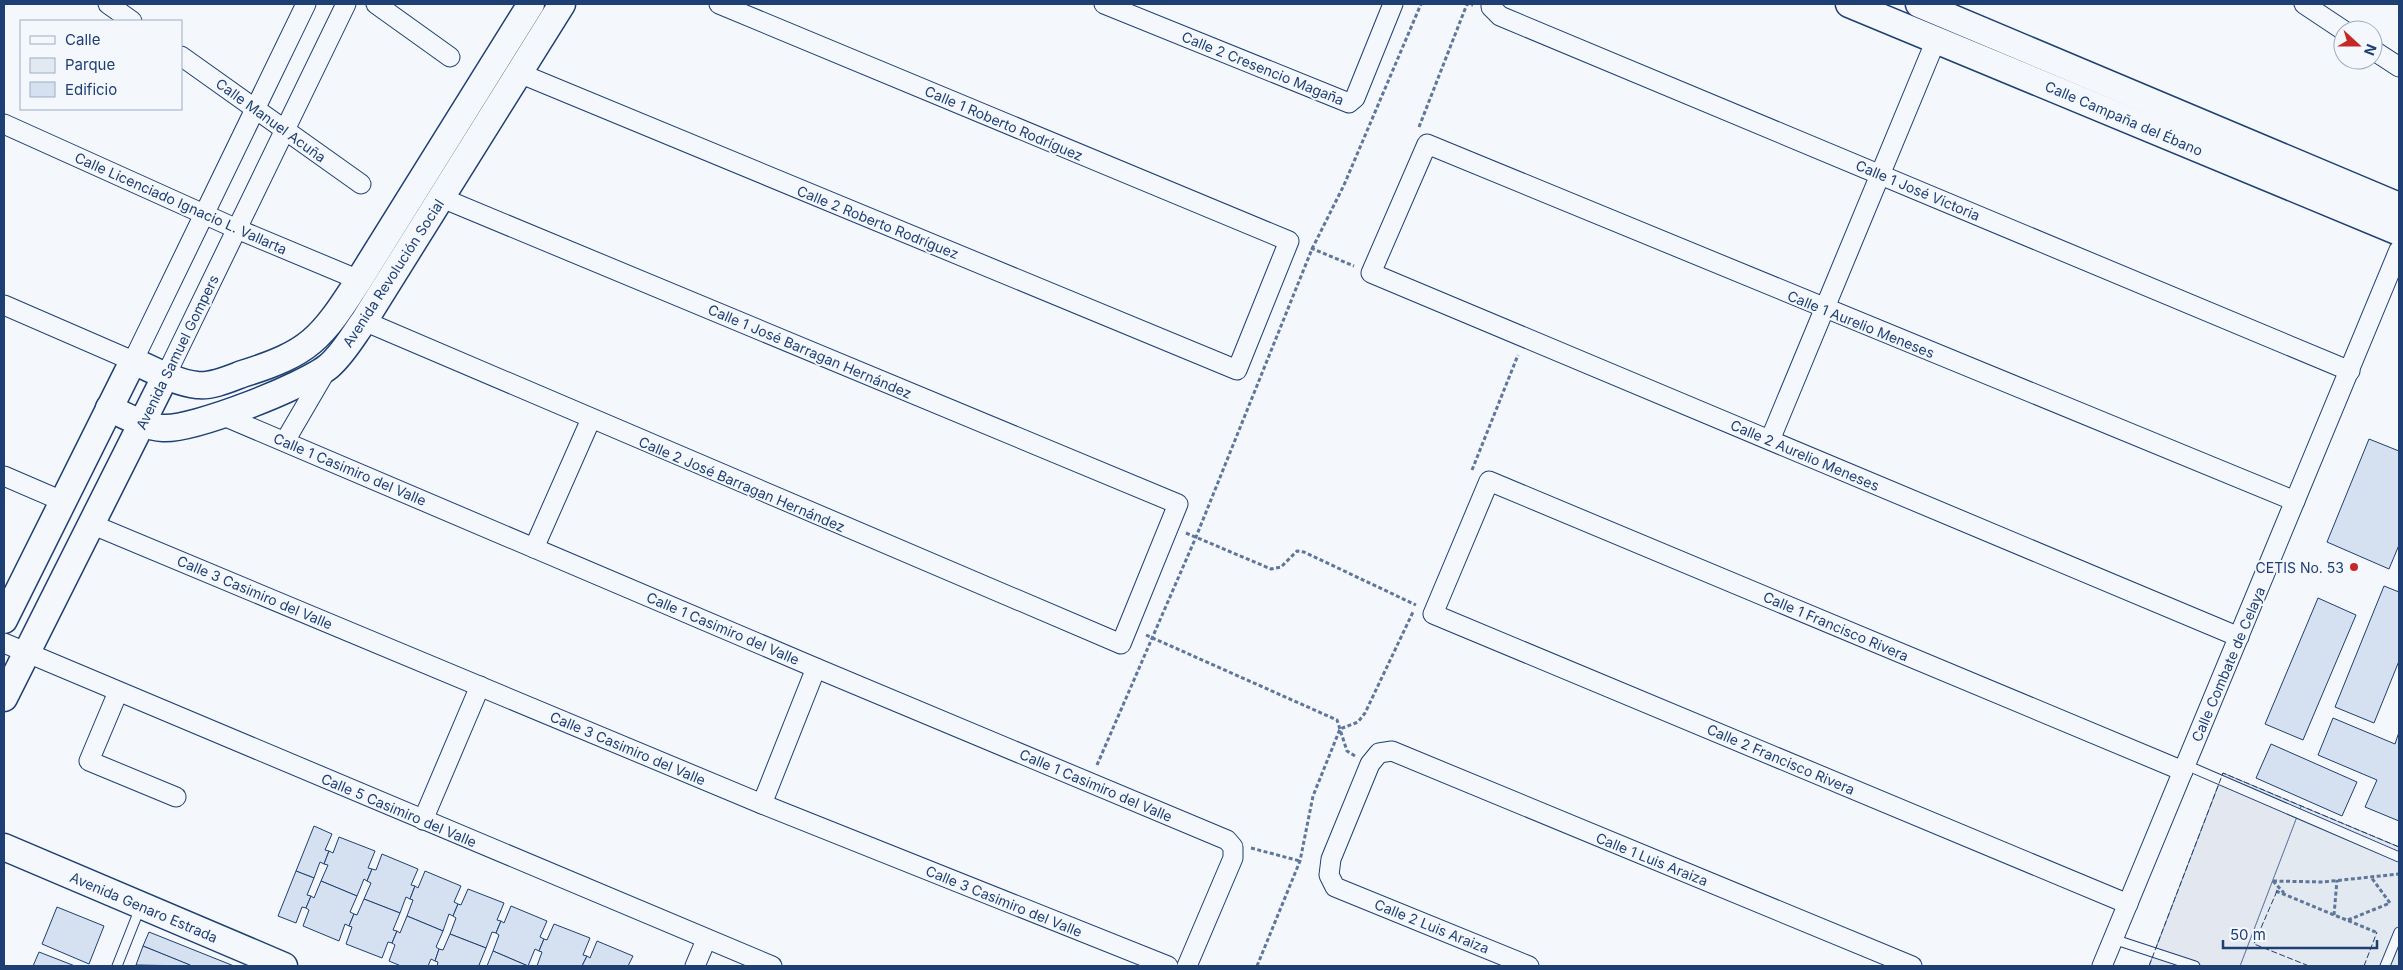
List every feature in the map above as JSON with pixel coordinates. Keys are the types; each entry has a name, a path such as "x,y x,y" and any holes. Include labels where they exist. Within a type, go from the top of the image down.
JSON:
{"street":[{"path":"108,4 131,20"},
{"path":"4,620 133,361 306,4"},
{"name":"Avenida Samuel Gompers","path":"4,698 15,648 91,524 143,423 346,4"},
{"path":"376,4 450,57"},
{"name":"Avenida Revolución Social","path":"133,361 166,375 198,385 220,381 280,362 303,350 320,335 337,314 359,280 531,4"},
{"name":"Avenida Revolución Social","path":"109,408 143,423 163,428 192,424 286,390 329,366 364,321 562,4"},
{"name":"Calle 1 Roberto Rodríguez","path":"718,4 1289,241"},
{"name":"Calle 2 Cresencio Magaña","path":"1104,4 1348,102 1356,98 1393,4"},
{"name":"Calle 1 José Victoria","path":"1491,4 1491,7 1500,16 2350,371"},
{"name":"Calle Campaña del Ébano","path":"1849,4 2399,232"},
{"path":"2304,4 2333,23"},
{"name":"Calle Campaña del Ébano","path":"1935,7 2399,206"},
{"path":"1770,440 1936,40"},
{"name":"Calle Manuel Acuña","path":"182,57 361,184"},
{"path":"2383,57 2399,67"},
{"name":"Calle 2 Roberto Rodríguez","path":"519,73 1237,370 1289,241"},
{"name":"Calle Licenciado Ignacio L. Vallarta","path":"4,124 204,215 359,280"},
{"path":"1371,273 1427,144"},
{"name":"Calle 1 Aurelio Meneses","path":"1427,144 1824,309 2295,501"},
{"name":"Calle 1 José Barragan Hernández","path":"442,198 1178,504 1169,526"},
{"name":"Calle Combate de Celaya","path":"2102,966 2399,250"},
{"name":"Calle 2 Aurelio Meneses","path":"1371,273 2239,637"},
{"path":"4,305 133,361"},
{"name":"Calle 2 José Barragan Hernández","path":"364,321 591,420 1125,636"},
{"path":"285,441 329,366"},
{"name":"Calle 1 Casimiro del Valle","path":"220,414 816,668 1090,782 1230,844"},
{"path":"534,548 591,420"},
{"path":"4,476 62,501"},
{"name":"Calle 1 Francisco Rivera","path":"1433,614 1488,481 2184,768"},
{"name":"Calle 3 Casimiro del Valle","path":"91,524 762,804 1168,966"},
{"path":"1125,636 1169,526"},
{"name":"Calle 2 Francisco Rivera","path":"1433,614 2128,904"},
{"name":"Calle 5 Casimiro del Valle","path":"15,648 706,940 772,966"},
{"path":"762,804 816,668"},
{"path":"422,820 480,686"},
{"path":"118,692 89,761 176,798"},
{"name":"Calle 1 Luis Araiza","path":"1370,764 1379,753 1392,751 1912,966"},
{"name":"Calle 2 Luis Araiza","path":"1370,764 1331,859 1328,875 1335,887 1529,966"},
{"path":"1187,966 1233,858 1230,844"},
{"name":"Avenida Genaro Estrada","path":"4,847 276,965"},
{"path":"695,966 706,940"}],"lane":[{"path":"2184,768 2399,856"},
{"path":"117,966 141,905"},
{"path":"2385,966 2399,932"},
{"path":"2113,939 2195,966"}],"path":[{"path":"1090,782 1196,537 1312,249 1344,185 1421,4"},
{"path":"1427,144 1419,136 1418,129 1467,4"},
{"path":"1289,241 1371,273"},
{"path":"1169,526 1271,569 1281,567 1297,551 1304,552 1433,614"},
{"path":"1125,636 1152,638 1337,720 1347,751 1370,764"},
{"path":"1257,966 1300,861 1313,796 1340,729"},
{"path":"1230,844 1256,848 1300,861"},
{"path":"2286,895 2273,881 2337,880 2399,874"},
{"path":"2347,920 2390,903 2372,877"},
{"path":"2334,915 2337,880"},
{"path":"2276,891 2378,933"}],"green space":[{"path":"2301,806 2399,847 2399,966 2240,966"}],"shaded area":[{"path":"2223,773 2301,806 2240,966 2149,966"}],"building":[{"path":"2369,439 2399,451 2399,545 2389,569 2327,542"},
{"path":"2384,586 2399,592 2399,661 2374,723 2335,707"},
{"path":"2318,598 2356,615 2303,740 2265,724"},
{"path":"2333,718 2395,744 2399,732 2399,821 2365,807 2377,780 2318,755"},
{"path":"2271,744 2357,782 2342,816 2256,778"},
{"path":"314,826 332,834 325,850 329,851 324,864 320,862 314,878 296,871"},
{"path":"339,837 375,851 368,868 372,869 367,881 364,879 357,896 321,881 328,865 324,864 329,851 333,853"},
{"path":"382,854 418,869 411,885 415,886 410,899 406,897 400,913 364,899 371,883 367,881 372,869 376,870"},
{"path":"296,871 314,878 307,895 311,896 306,908 302,907 296,923 278,916"},
{"path":"425,871 461,886 454,902 458,904 453,916 449,914 443,931 407,916 413,900 410,899 415,886 418,888"},
{"path":"321,881 357,896 350,912 354,914 349,926 345,924 339,941 303,926 309,910 306,908 311,896 314,898"},
{"path":"468,889 504,903 497,920 501,921 496,933 492,932 486,948 450,934 456,918 453,916 458,904 461,905"},
{"path":"364,899 400,913 393,930 397,931 392,943 388,942 382,958 346,944 352,927 349,926 354,914 357,915"},
{"path":"511,906 547,921 540,937 544,939 539,951 535,949 528,966 493,951 499,935 496,933 501,921 504,923"},
{"path":"57,907 104,926 89,964 42,944"},
{"path":"407,916 443,931 436,947 439,949 435,961 431,959 428,966 401,966 389,961 395,945 392,943 397,931 400,933"},
{"path":"554,924 590,938 583,955 587,956 582,966 537,966 542,952 539,951 544,939 547,940"},
{"path":"149,932 234,966 192,966 143,946"},
{"path":"450,934 486,948 479,965 482,966 437,966 438,962 435,961 439,949 443,950"},
{"path":"597,941 633,956 628,966 582,966 587,956 590,958"},
{"path":"143,946 190,965 190,966 136,965"},
{"path":"493,951 528,966 487,966"},
{"path":"39,952 75,966 33,966"}],"fence":[{"path":"2149,966 2223,773 2399,847"},
{"path":"2277,891 2254,944 2309,966"},
{"path":"2364,966 2377,932"}],"place":[{"name":"CETIS No. 53","path":"2354,567"}]}
